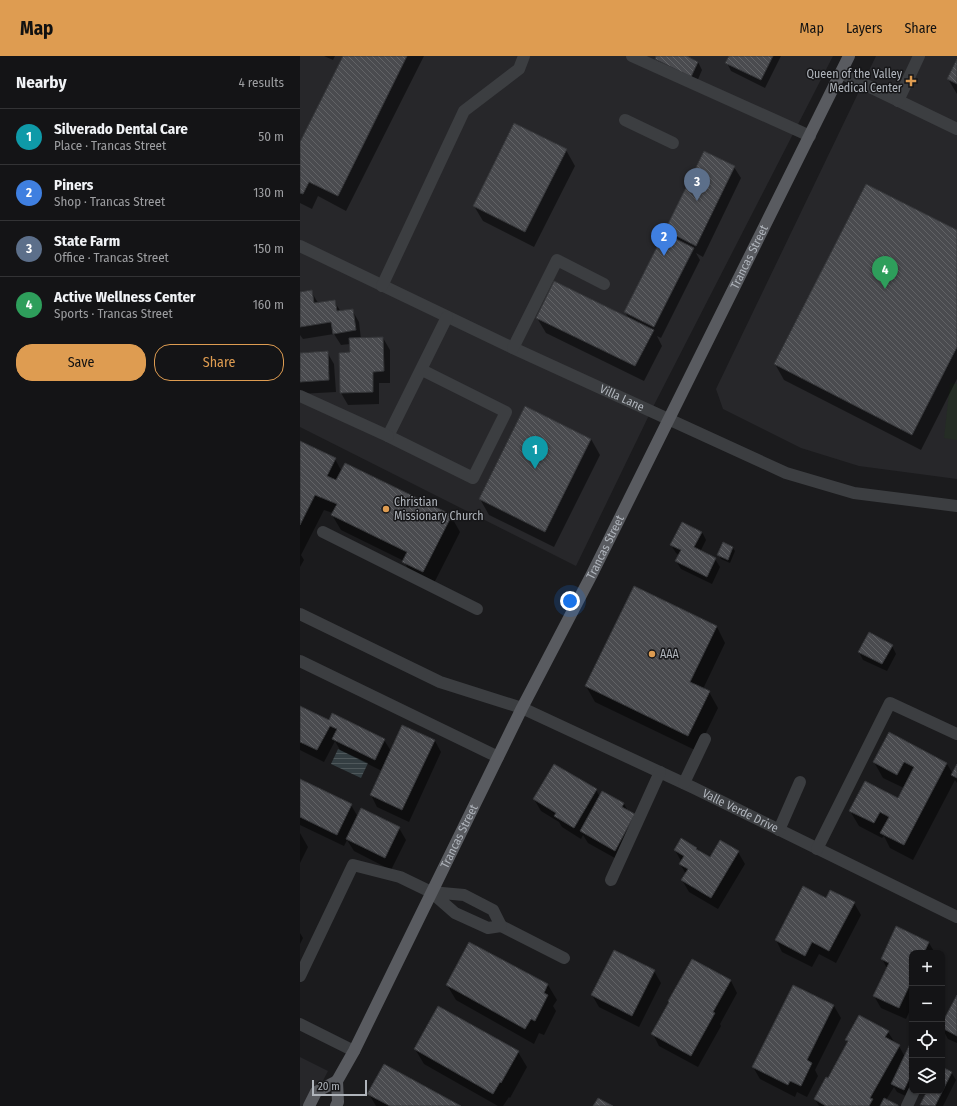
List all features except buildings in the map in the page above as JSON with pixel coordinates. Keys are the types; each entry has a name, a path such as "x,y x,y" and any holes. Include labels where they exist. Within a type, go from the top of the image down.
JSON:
{"main road":[{"name":"Trancas Street","path":"337,1081 354,1051 522,708 592,574 849,56"},
{"path":"309,1106 316,1092 337,1081 338,1102 336,1106"}],"street":[{"path":"382,286 464,112 519,69 524,56"},
{"path":"632,56 810,136"},
{"path":"898,101 919,56"},
{"path":"841,73 957,129"},
{"path":"625,120 673,144"},
{"name":"Villa Lane","path":"300,246 513,348 786,473 854,493 957,506"},
{"path":"513,348 556,260 604,284"},
{"path":"388,436 447,317"},
{"path":"300,396 388,436 473,478 506,412 422,370"},
{"path":"323,532 477,609"},
{"name":"Valle Verde Drive","path":"300,614 440,682 522,708 660,772 957,917"},
{"path":"300,662 498,757"},
{"path":"817,849 890,703 957,734"},
{"path":"684,784 705,739"},
{"path":"611,880 660,772"},
{"path":"779,830 800,782"},
{"path":"300,976 353,865 400,877 431,892 455,913 488,928 501,926 564,958"},
{"path":"431,892 464,895 493,910 501,926"},
{"path":"300,1024 354,1051"},
{"path":"907,1106 913,1094"}],"shaded area":[{"path":"300,56 833,56 653,407 576,566 300,427"},
{"path":"876,56 957,56 957,479 859,466 801,448 723,409 716,389"},
{"path":"950,383 957,384 957,440 944,438"},
{"path":"338,749 368,763 361,778 331,764"},
{"path":"300,1057 328,1071 310,1106 300,1106"}],"place":[{"name":"Queen of the Valley Medical Center","path":"911,81"},
{"name":"State Farm","path":"697,201"},
{"name":"Piners","path":"664,256"},
{"name":"Active Wellness Center","path":"885,289"},
{"name":"Silverado Dental Care","path":"535,469"},
{"name":"Christian Missionary Church","path":"386,509"},
{"name":"AAA","path":"652,654"}]}
